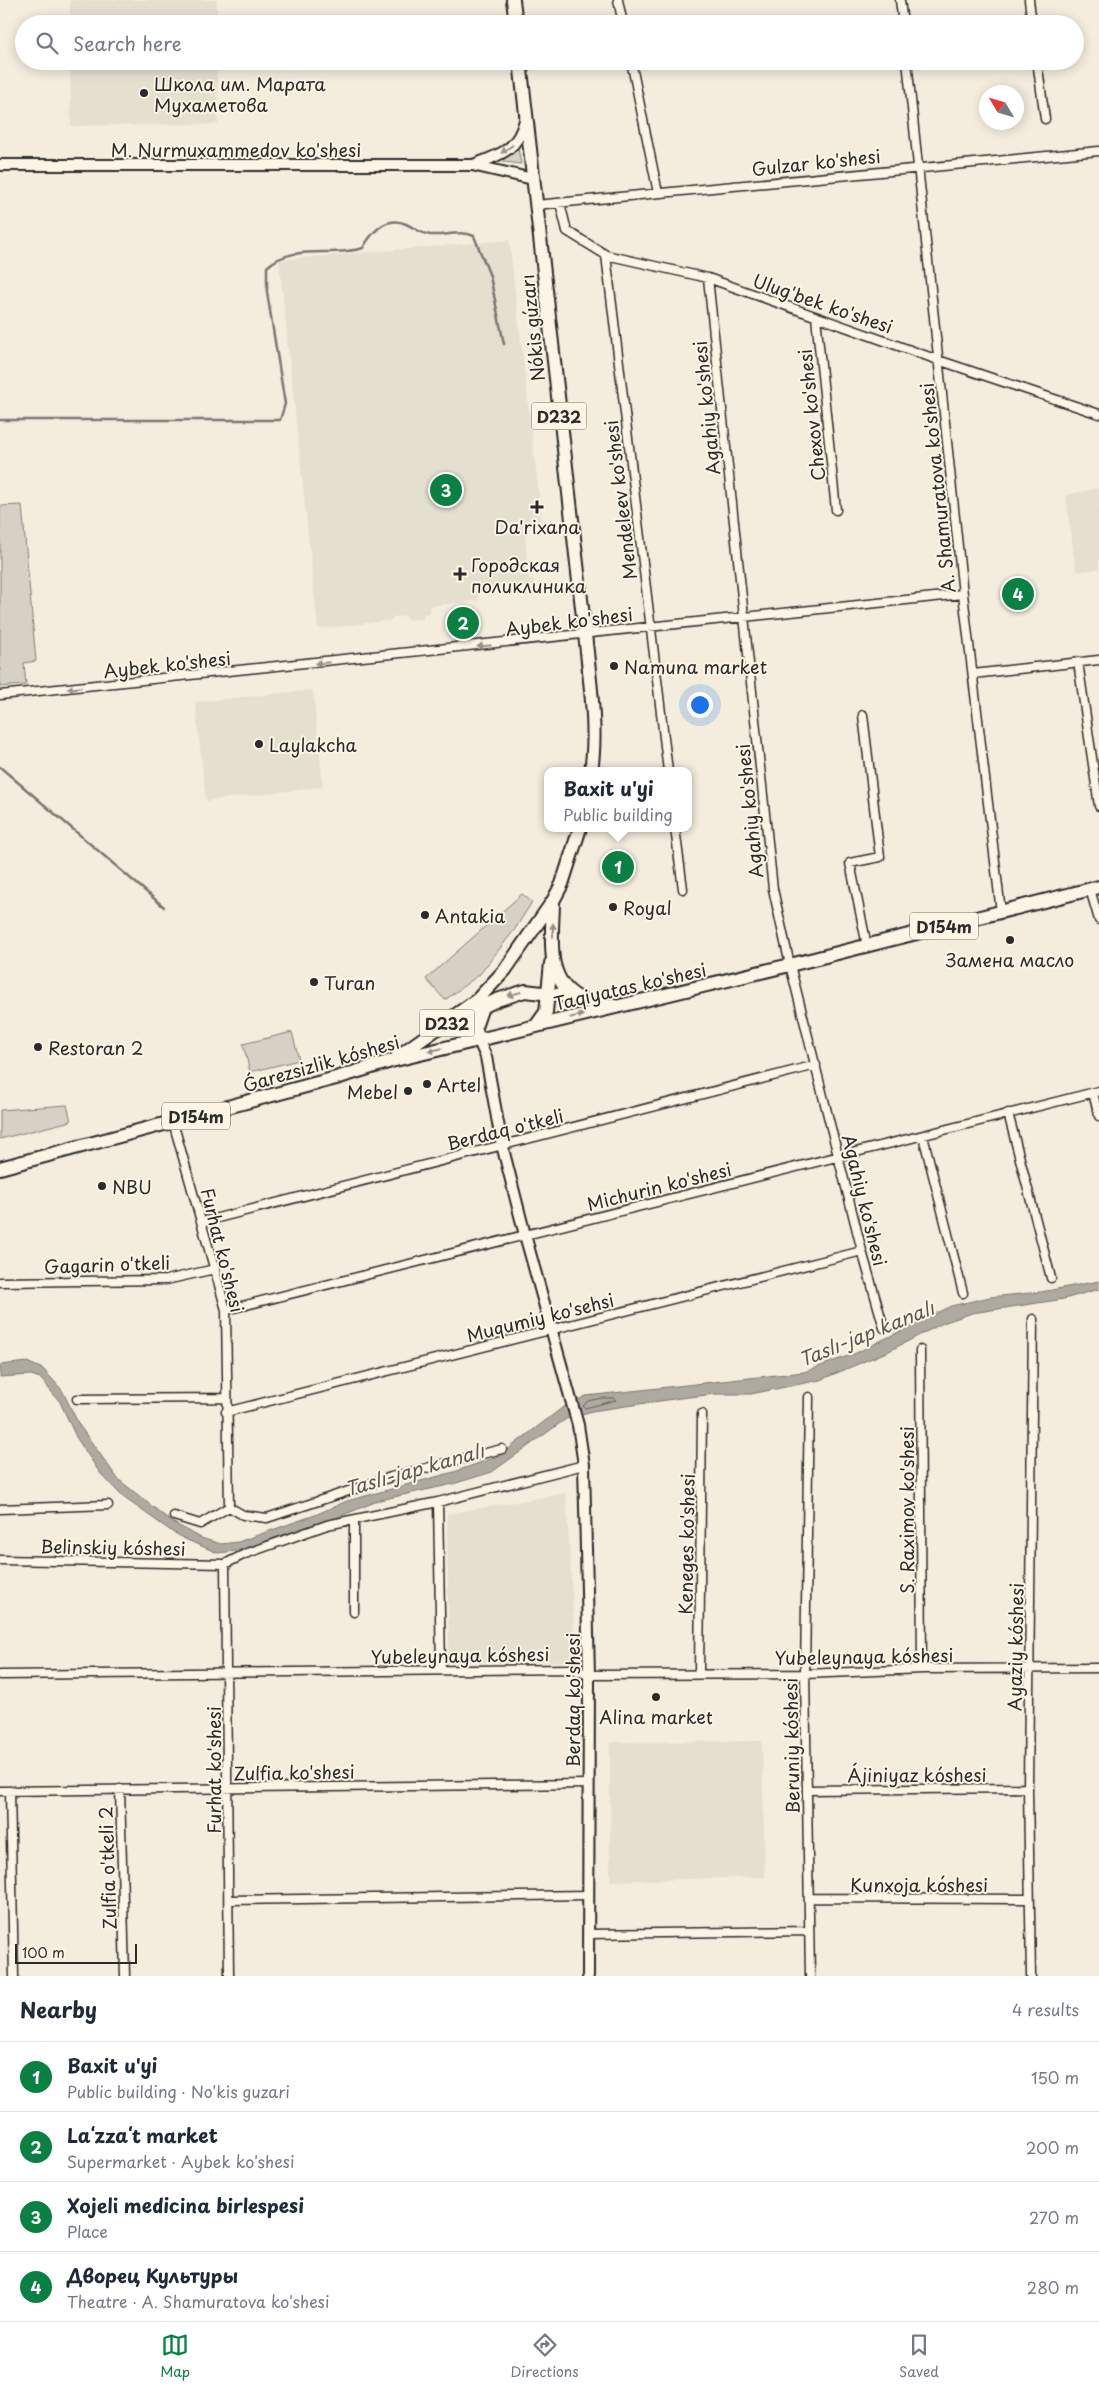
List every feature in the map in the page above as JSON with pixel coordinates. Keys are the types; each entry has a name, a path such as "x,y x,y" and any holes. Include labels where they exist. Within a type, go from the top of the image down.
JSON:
{"main road":[{"path":"514,0 515,15"},
{"name":"Nókis gúzarı","path":"521,70 585,634 592,706 594,755 592,767"},
{"name":"D232","path":"478,1041 476,1027 482,1007 498,978 553,901 562,884 579,832"},
{"name":"D154m","path":"790,966 1094,888"},
{"path":"536,1026 546,1012 552,957 553,901"},
{"path":"552,957 558,977 580,998"},
{"name":"Taqiyatas ko'shesi","path":"478,1041 790,966"},
{"name":"D232","path":"391,1061 477,1000 498,978"},
{"path":"445,1024 482,1007 526,991 580,998 619,1007"},
{"name":"Ǵarezsizlik kóshesi","path":"0,1168 391,1061 478,1041"}],"street":[{"path":"618,0 621,15"},
{"path":"900,0 902,15"},
{"path":"1029,0 1031,15"},
{"path":"633,70 658,193"},
{"name":"A. Shamuratova ko'shesi","path":"907,70 963,594 1001,912"},
{"path":"1038,70 1045,118"},
{"path":"472,165 503,153 517,142 526,118"},
{"name":"Gulzar ko'shesi","path":"536,205 1099,151"},
{"name":"M. Nurmuxammedov ko'shesi","path":"0,165 472,165"},
{"path":"472,165 533,178"},
{"name":"Ulug'bek ko'shesi","path":"560,203 567,231 606,255 708,278 938,360 1099,414"},
{"name":"Mendeleev ko'shesi","path":"606,255 668,767"},
{"name":"Agahiy ko'shesi","path":"708,278 742,616 773,889 790,966 862,1252 884,1328"},
{"name":"Chexov ko'shesi","path":"816,317 836,510"},
{"name":"Aybek ko'shesi","path":"0,695 963,594"},
{"path":"973,674 1099,660"},
{"path":"1078,662 1099,806"},
{"path":"863,715 880,857 850,863 867,946"},
{"path":"676,832 683,889"},
{"path":"1094,888 1099,920"},
{"name":"Berdaq ko'shesi","path":"478,1041 486,1057 502,1145 550,1330 572,1400 584,1465 589,1675 588,1976"},
{"name":"Berdaq o'tkeli","path":"202,1222 816,1065"},
{"path":"1096,1092 1099,1116"},
{"name":"Michurin ko'shesi","path":"226,1310 1096,1092"},
{"path":"1008,1113 1051,1278"},
{"name":"Furhat ko'shesi","path":"173,1122 226,1310 228,1507"},
{"path":"924,1136 963,1293"},
{"name":"Muqumiy ko'sehsi","path":"226,1412 862,1252"},
{"name":"Gagarin o'tkeli","path":"0,1282 166,1280 215,1269"},
{"name":"Ayaziy kóshesi","path":"1031,1976 1028,1788 1034,1319"},
{"name":"S. Raximov ko'shesi","path":"920,1350 922,1668"},
{"name":"Beruniy kóshesi","path":"809,1396 806,1674 810,1976"},
{"path":"77,1399 226,1398"},
{"name":"Keneges ko'shesi","path":"699,1673 702,1414"},
{"path":"174,1516 200,1524 228,1507 243,1515 267,1518 390,1477 502,1449"},
{"path":"225,1564 245,1554 327,1525 354,1521 438,1502 584,1465"},
{"path":"438,1502 441,1670"},
{"path":"0,1509 108,1505"},
{"path":"354,1521 354,1612"},
{"name":"Belinskiy kóshesi","path":"0,1560 225,1564"},
{"name":"Furhat ko'shesi","path":"225,1564 230,1976"},
{"name":"Yubeleynaya kóshesi","path":"0,1675 572,1669 589,1675 806,1674 922,1668 1099,1668"},
{"name":"Zulfia ko'shesi","path":"0,1791 589,1784"},
{"name":"Ájiniyaz kóshesi","path":"807,1790 1028,1788"},
{"name":"Zulfia o'tkeli 2","path":"120,1789 125,1976"},
{"path":"10,1790 14,1976"},
{"path":"229,1900 589,1895"},
{"name":"Kunxoja kóshesi","path":"809,1898 1030,1899"},
{"path":"588,1934 809,1931"}],"shaded area":[{"name":"Школа им. Марата Мухаметова","path":"70,0 217,0 217,15 70,15"},
{"name":"Школа им. Марата Мухаметова","path":"70,70 217,70 218,124 71,126"},
{"path":"518,148 521,164 504,162 504,157"},
{"path":"509,240 542,521 524,524 529,579 533,579 533,589 509,591 508,588 477,592 478,601 429,606 430,613 423,614 423,619 407,620 406,616 393,617 392,620 318,629 279,260"},
{"path":"1099,488 1099,569 1076,572 1066,495"},
{"path":"22,505 36,661 24,663 26,685 0,687 0,506"},
{"name":"Laylakcha","path":"313,690 323,787 206,801 195,702"},
{"path":"522,894 532,902 515,929 480,974 445,1000 426,979"},
{"path":"292,1032 299,1060 250,1072 243,1044"},
{"path":"67,1105 71,1121 0,1139 0,1110"},
{"path":"566,1493 576,1661 449,1662 447,1514"},
{"path":"762,1741 765,1877 610,1881 610,1742"}],"water":[{"path":"1099,1281 1099,1289 1064,1299 972,1313 943,1323 889,1351 820,1380 751,1394 716,1394 592,1411 566,1419 492,1472 453,1484 380,1500 331,1520 236,1551 218,1553 171,1531 123,1497 100,1473 76,1437 60,1402 40,1378 31,1375 0,1377 0,1365 27,1362 43,1369 62,1390 79,1425 118,1479 172,1522 201,1538 221,1544 238,1542 315,1515 347,1501 454,1472 499,1456 562,1408 586,1396 804,1372 856,1353 951,1306 990,1297 1041,1292"}],"waterway":[{"path":"0,420 280,420 285,404 267,292 267,267 288,255 351,251 363,248 375,231 386,223 392,222 406,224 427,234 463,233 474,236 490,276 504,344"},
{"path":"0,767 164,907"}],"place":[{"name":"Школа им. Марата Мухаметова","path":"144,93"},
{"name":"Xojeli medicina birlespesi","path":"446,490"},
{"name":"Da'rixana","path":"537,507"},
{"name":"Городская поликлиника","path":"460,574"},
{"name":"Дворец Культуры","path":"1018,594"},
{"name":"Laʻzzaʻt market","path":"463,623"},
{"name":"Namuna market","path":"614,666"},
{"name":"Laylakcha","path":"259,744"},
{"name":"Baxit u'yi","path":"618,867"},
{"name":"Royal","path":"613,907"},
{"name":"Antakia","path":"425,915"},
{"name":"Замена масло","path":"1010,940"},
{"name":"Turan","path":"314,982"},
{"name":"Restoran 2","path":"38,1047"},
{"name":"Artel","path":"427,1084"},
{"name":"Mebel","path":"408,1091"},
{"name":"NBU","path":"102,1186"},
{"name":"Alina market","path":"656,1697"}],"water label":[{"name":"Taslı-jap kanalı","path":"866,1333"},
{"name":"Taslı-jap kanalı","path":"414,1469"}]}
